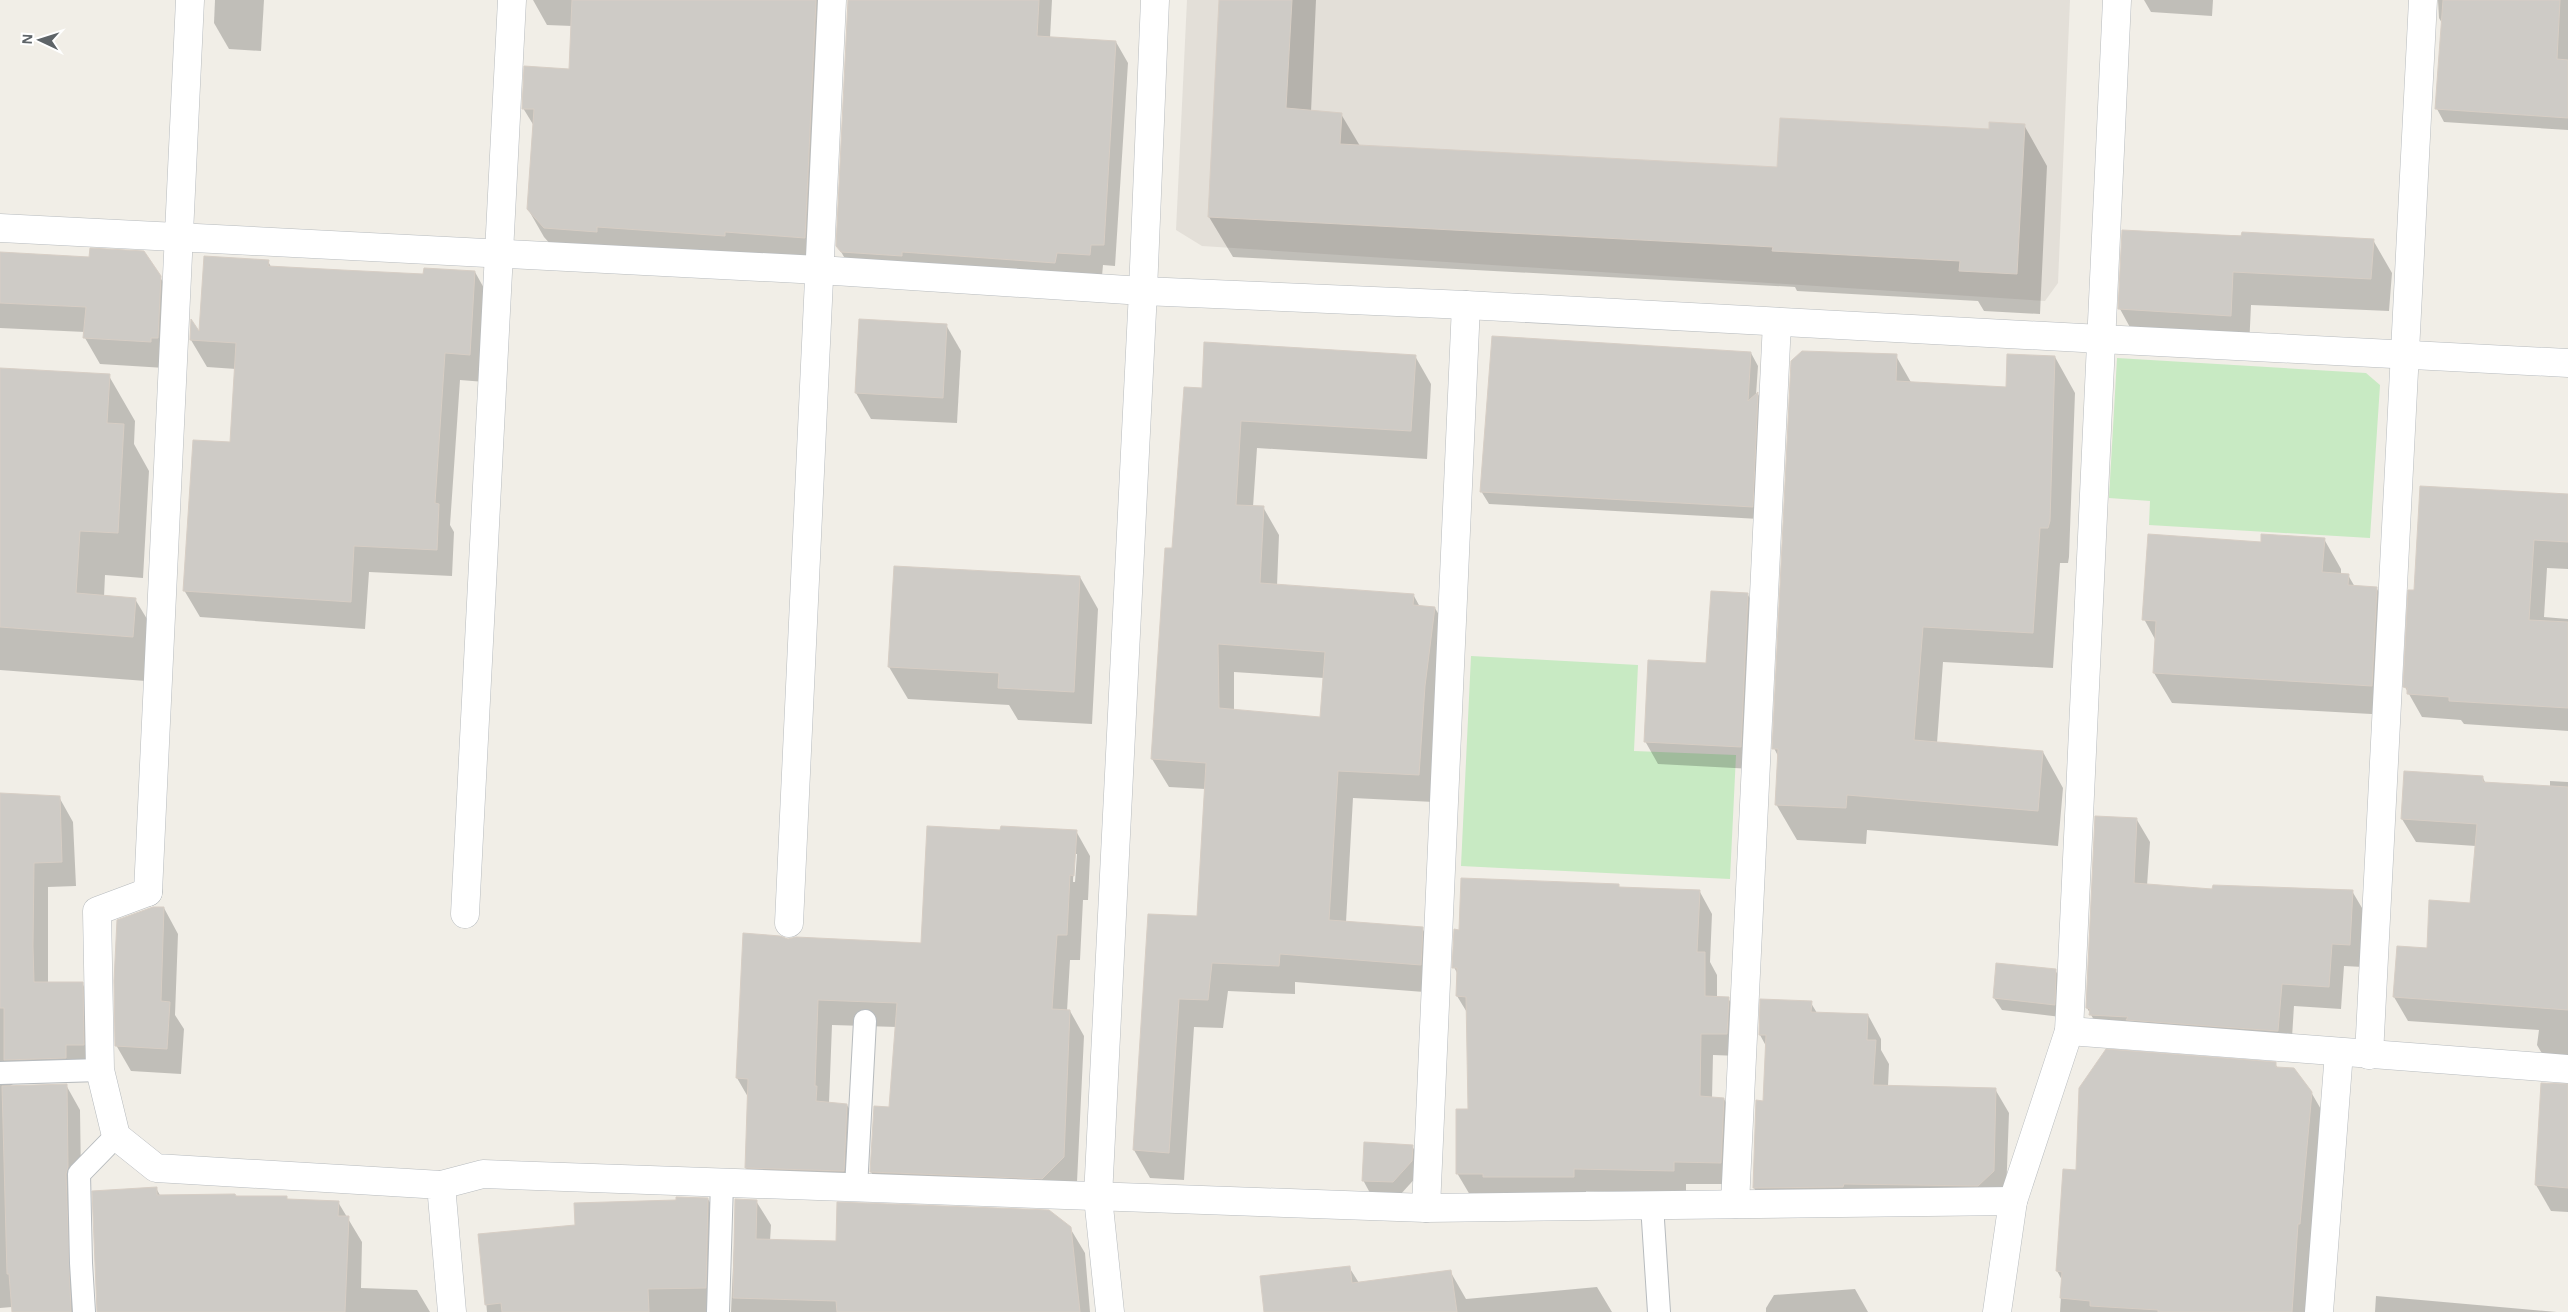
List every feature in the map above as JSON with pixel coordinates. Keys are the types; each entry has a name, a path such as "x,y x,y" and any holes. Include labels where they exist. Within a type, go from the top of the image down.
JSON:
{"street":[{"path":"190,0 148,892 98,911 100,1070 116,1136 156,1168 441,1185 483,1174 1098,1198 1426,1208 2013,1201"},
{"path":"465,914 512,0"},
{"path":"789,923 832,0"},
{"path":"1110,1312 1098,1198 1143,291 1155,0"},
{"path":"1997,1312 2013,1201 2069,1031 2117,0"},
{"path":"2369,1055 2423,0"},
{"path":"0,228 819,270 1143,291 1466,304 2568,363"},
{"path":"1426,1208 1466,304"},
{"path":"1734,1204 1777,322"},
{"path":"2069,1031 2568,1069"},
{"path":"2319,1312 2339,1052"},
{"path":"441,1185 452,1312"}],"lane":[{"path":"856,1188 865,1020"},
{"path":"0,1073 100,1070"},
{"path":"84,1312 80,1263 79,1174 116,1136"},
{"path":"718,1312 722,1183"},
{"path":"1652,1205 1659,1312"}],"shaded area":[{"path":"1187,0 2070,0 2058,283 2045,301 1202,246 1176,230"}],"green space":[{"path":"2117,358 2366,373 2380,385 2370,538 2149,525 2150,501 2109,498"},
{"path":"1471,656 1638,665 1634,751 1736,755 1730,879 1461,866"}],"building":[{"path":"572,0 816,0 805,238 725,232 725,236 597,227 597,232 544,228 527,209 534,109 522,109 524,66 569,69"},
{"path":"848,0 1039,0 1037,36 1116,41 1104,245 1091,245 1090,255 1057,253 1055,263 902,252 902,256 841,252 836,246"},
{"path":"1219,0 1292,0 1286,108 1342,113 1340,144 1777,167 1780,118 1989,129 1989,122 2025,124 2017,274 1959,271 1960,261 1772,251 1773,247 1208,217"},
{"path":"2443,0 2560,0 2557,59 2568,60 2568,118 2435,109"},
{"path":"2122,230 2241,236 2242,232 2374,239 2371,279 2233,272 2231,316 2118,309"},
{"path":"90,248 144,251 161,276 158,338 151,338 151,342 83,338 86,307 0,303 0,252 89,257"},
{"path":"204,256 269,260 268,266 423,274 424,268 475,271 470,355 445,353 435,503 439,504 437,550 354,546 351,602 183,591 193,440 230,442 236,343 190,340 191,319 199,331"},
{"path":"859,319 947,324 943,398 855,393"},
{"path":"1492,336 1751,352 1748,401 1758,392 1753,507 1480,492"},
{"path":"1204,342 1416,355 1411,431 1241,421 1236,505 1264,506 1260,583 1414,594 1413,605 1435,607 1425,686 1419,775 1338,771 1329,920 1423,927 1421,965 1280,954 1279,966 1212,963 1208,1000 1179,999 1169,1153 1133,1150 1148,914 1197,916 1206,763 1151,759 1165,548 1172,548 1184,387 1202,388","holes":["1218,644 1325,652 1320,717 1219,708"]},
{"path":"1802,351 1897,354 1896,381 2006,387 2007,354 2055,356 2050,521 2048,528 2040,528 2033,633 1923,627 1914,740 2043,751 2038,811 1847,795 1846,808 1775,805 1778,749 1772,749 1791,361"},
{"path":"0,368 110,374 107,423 124,424 118,533 80,531 76,593 136,598 133,637 0,627"},
{"path":"2420,486 2568,494 2568,542 2534,540 2529,620 2568,622 2568,708 2449,701 2449,697 2407,694 2407,688 2403,687 2408,590 2414,590"},
{"path":"2148,534 2261,542 2261,534 2325,538 2322,572 2349,574 2348,585 2377,587 2372,686 2153,673 2156,621 2142,620"},
{"path":"894,566 1080,576 1074,692 998,688 999,673 888,667"},
{"path":"1711,591 1748,593 1741,747 1644,742 1648,660 1706,663"},
{"path":"2404,771 2483,776 2483,782 2568,787 2568,1010 2393,997 2397,946 2427,948 2429,900 2470,903 2477,824 2401,819"},
{"path":"0,793 60,796 62,862 34,863 33,946 34,982 83,982 84,1045 66,1045 66,1058 4,1060 4,1008 0,1008"},
{"path":"2095,816 2137,818 2134,883 2212,889 2213,885 2353,890 2350,945 2332,944 2329,987 2282,984 2278,1031 2126,1020 2128,1017 2089,1015 2090,1009 2086,1008"},
{"path":"927,826 1000,830 1001,826 1077,830 1074,876 1070,875 1067,935 1057,935 1052,1009 1070,1010 1064,1157 1042,1179 870,1172 874,1106 889,1107 897,1003 818,1000 816,1101 847,1104 844,1171 745,1168 748,1079 736,1078 743,933 780,936 788,939 796,937 921,943"},
{"path":"1461,878 1619,884 1619,887 1700,890 1697,952 1705,952 1705,996 1729,997 1727,1034 1701,1034 1700,1096 1724,1098 1721,1163 1674,1162 1674,1171 1574,1169 1574,1177 1483,1177 1483,1174 1456,1174 1456,1109 1468,1109 1466,997 1456,996 1457,968 1452,968 1454,929 1459,930"},
{"path":"153,907 164,907 161,1001 170,1002 167,1049 115,1046 114,981 117,920"},
{"path":"1996,963 2056,969 2055,1005 1993,998"},
{"path":"1760,999 1812,1001 1811,1012 1868,1014 1867,1040 1876,1040 1873,1085 1996,1088 1994,1171 1978,1186 1844,1184 1843,1187 1753,1188 1756,1100 1763,1101 1766,1035 1759,1035"},
{"path":"2106,1049 2276,1062 2276,1067 2294,1068 2312,1092 2300,1224 2298,1224 2292,1312 2158,1312 2158,1310 2090,1306 2090,1301 2060,1298 2062,1272 2056,1271 2063,1169 2076,1170 2079,1088"},
{"path":"2541,1083 2568,1084 2568,1188 2535,1185"},
{"path":"67,1084 68,1167 66,1174 71,1312 12,1312 9,1274 7,1274 2,1086"},
{"path":"1364,1142 1413,1145 1412,1161 1393,1182 1362,1181"},
{"path":"157,1187 157,1195 235,1194 236,1196 287,1196 287,1199 339,1201 338,1216 349,1216 345,1312 97,1312 92,1191"},
{"path":"676,1197 708,1198 706,1288 648,1289 649,1312 502,1312 501,1303 485,1305 478,1234 575,1225 574,1203 676,1200"},
{"path":"735,1199 757,1200 756,1239 836,1241 837,1202 1049,1210 1071,1227 1080,1312 837,1312 836,1301 733,1298"},
{"path":"1350,1266 1352,1283 1451,1270 1457,1312 1264,1312 1260,1276"}]}
